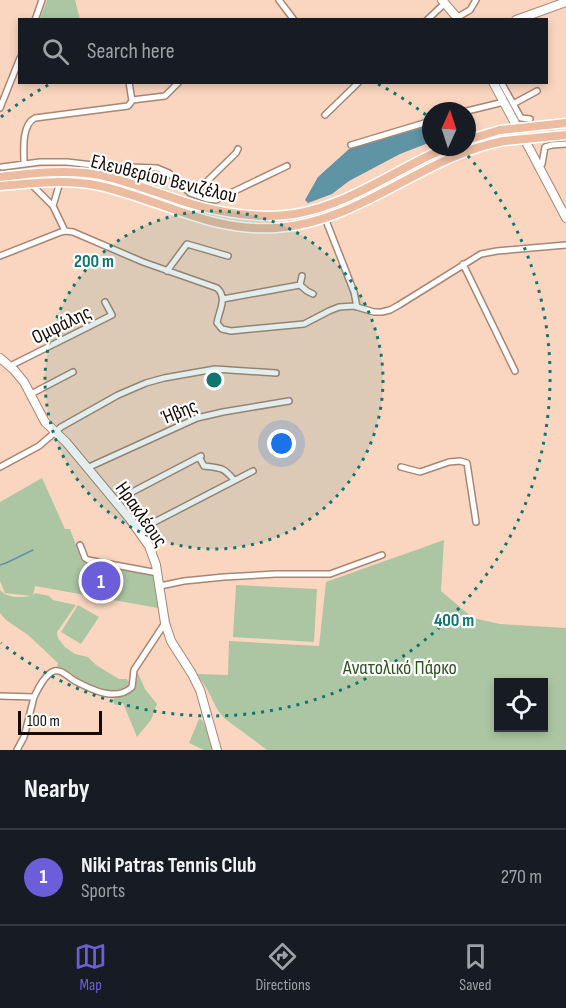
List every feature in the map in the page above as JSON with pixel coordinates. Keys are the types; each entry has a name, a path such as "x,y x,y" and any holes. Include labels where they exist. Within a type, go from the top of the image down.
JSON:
{"main road":[{"path":"476,137 500,130 566,123"},
{"name":"Ελευθερίου Βενιζέλου","path":"0,186 60,182 90,184 189,216 227,225 276,228 325,218 353,207 447,159 470,150 504,141 566,135"},
{"name":"Ελευθερίου Βενιζέλου","path":"3,176 55,172 89,174 115,179 222,212 248,216 273,216 319,208 347,198 430,156"}],"street":[{"path":"35,18 42,0"},
{"path":"279,0 292,18"},
{"path":"429,18 444,1 459,18 470,10 476,0"},
{"path":"522,18 566,2"},
{"path":"0,108 18,63"},
{"path":"0,81 9,85"},
{"path":"24,164 25,134 32,119 125,107 131,104 132,100 129,84"},
{"path":"132,100 165,96 177,84"},
{"path":"325,115 357,84"},
{"path":"494,84 515,123"},
{"path":"502,84 521,118 530,119"},
{"path":"513,104 537,91"},
{"path":"476,109 504,102"},
{"path":"351,145 422,124"},
{"path":"526,144 566,218"},
{"path":"538,167 543,162 545,147 566,144"},
{"path":"194,194 238,149"},
{"path":"3,176 1,166 24,164 67,162 157,168 169,172 184,188 194,194 218,200 287,166"},
{"path":"53,206 60,182"},
{"path":"30,183 53,206 65,231"},
{"path":"325,218 354,292 357,307"},
{"path":"0,256 65,231 73,232 142,262 217,288 222,293 223,299 217,323 228,330 301,325 335,308 347,306 378,312 390,310 478,255 488,252 566,245"},
{"path":"167,271 187,244 228,256"},
{"path":"463,264 514,371"},
{"path":"300,285 302,276"},
{"path":"223,299 300,285"},
{"path":"300,285 313,294"},
{"name":"Ομφάλης","path":"10,366 112,315 105,302"},
{"name":"Ηρακλέους","path":"0,358 21,378 43,419 66,442 139,530 151,550 158,573 165,623 171,641 200,690 217,750"},
{"path":"0,467 39,446 61,427 130,389 164,378 202,370 276,373"},
{"path":"31,394 73,372"},
{"name":"Ήβης","path":"87,468 197,418 289,401"},
{"path":"115,501 200,457 204,466 226,470 234,480"},
{"path":"401,467 420,472 449,462 467,463 476,522"},
{"path":"139,530 253,471"},
{"path":"80,546 88,560 158,573"},
{"path":"160,585 225,577 330,574 382,555"},
{"path":"16,750 23,740 34,697 49,675 56,671 62,672 82,684 105,693 118,694 133,685 134,670 165,623"},
{"path":"0,696 34,697"}],"green space":[{"path":"47,0 75,0 80,18 40,18"},
{"path":"42,478 65,529 70,529 82,561 154,575 158,608 35,586 33,596 35,593 76,605 57,632 58,638 75,654 88,657 96,665 119,679 127,679 129,684 123,690 115,692 95,688 59,670 58,663 0,613 0,590 6,595 14,597 31,596 5,593 0,581 0,502"},
{"name":"Ανατολικό Πάρκο","path":"444,540 441,591 473,618 500,624 566,628 566,750 267,750 224,718 197,674 228,675 229,641 319,646 326,582"},
{"path":"236,585 317,589 314,642 233,637"},
{"path":"78,605 99,617 81,644 61,632"},
{"path":"137,671 145,689 157,704 151,720 137,737 123,703 115,705 112,699 128,693"},
{"path":"199,719 202,720 210,735 215,750 204,750 189,743"}],"water":[{"path":"422,128 422,145 400,154 349,181 332,194 308,203 305,200 318,177 349,149"}],"waterway":[{"path":"0,565 33,550"}],"place":[{"name":"Niki Patras Tennis Club","path":"101,581"}]}
